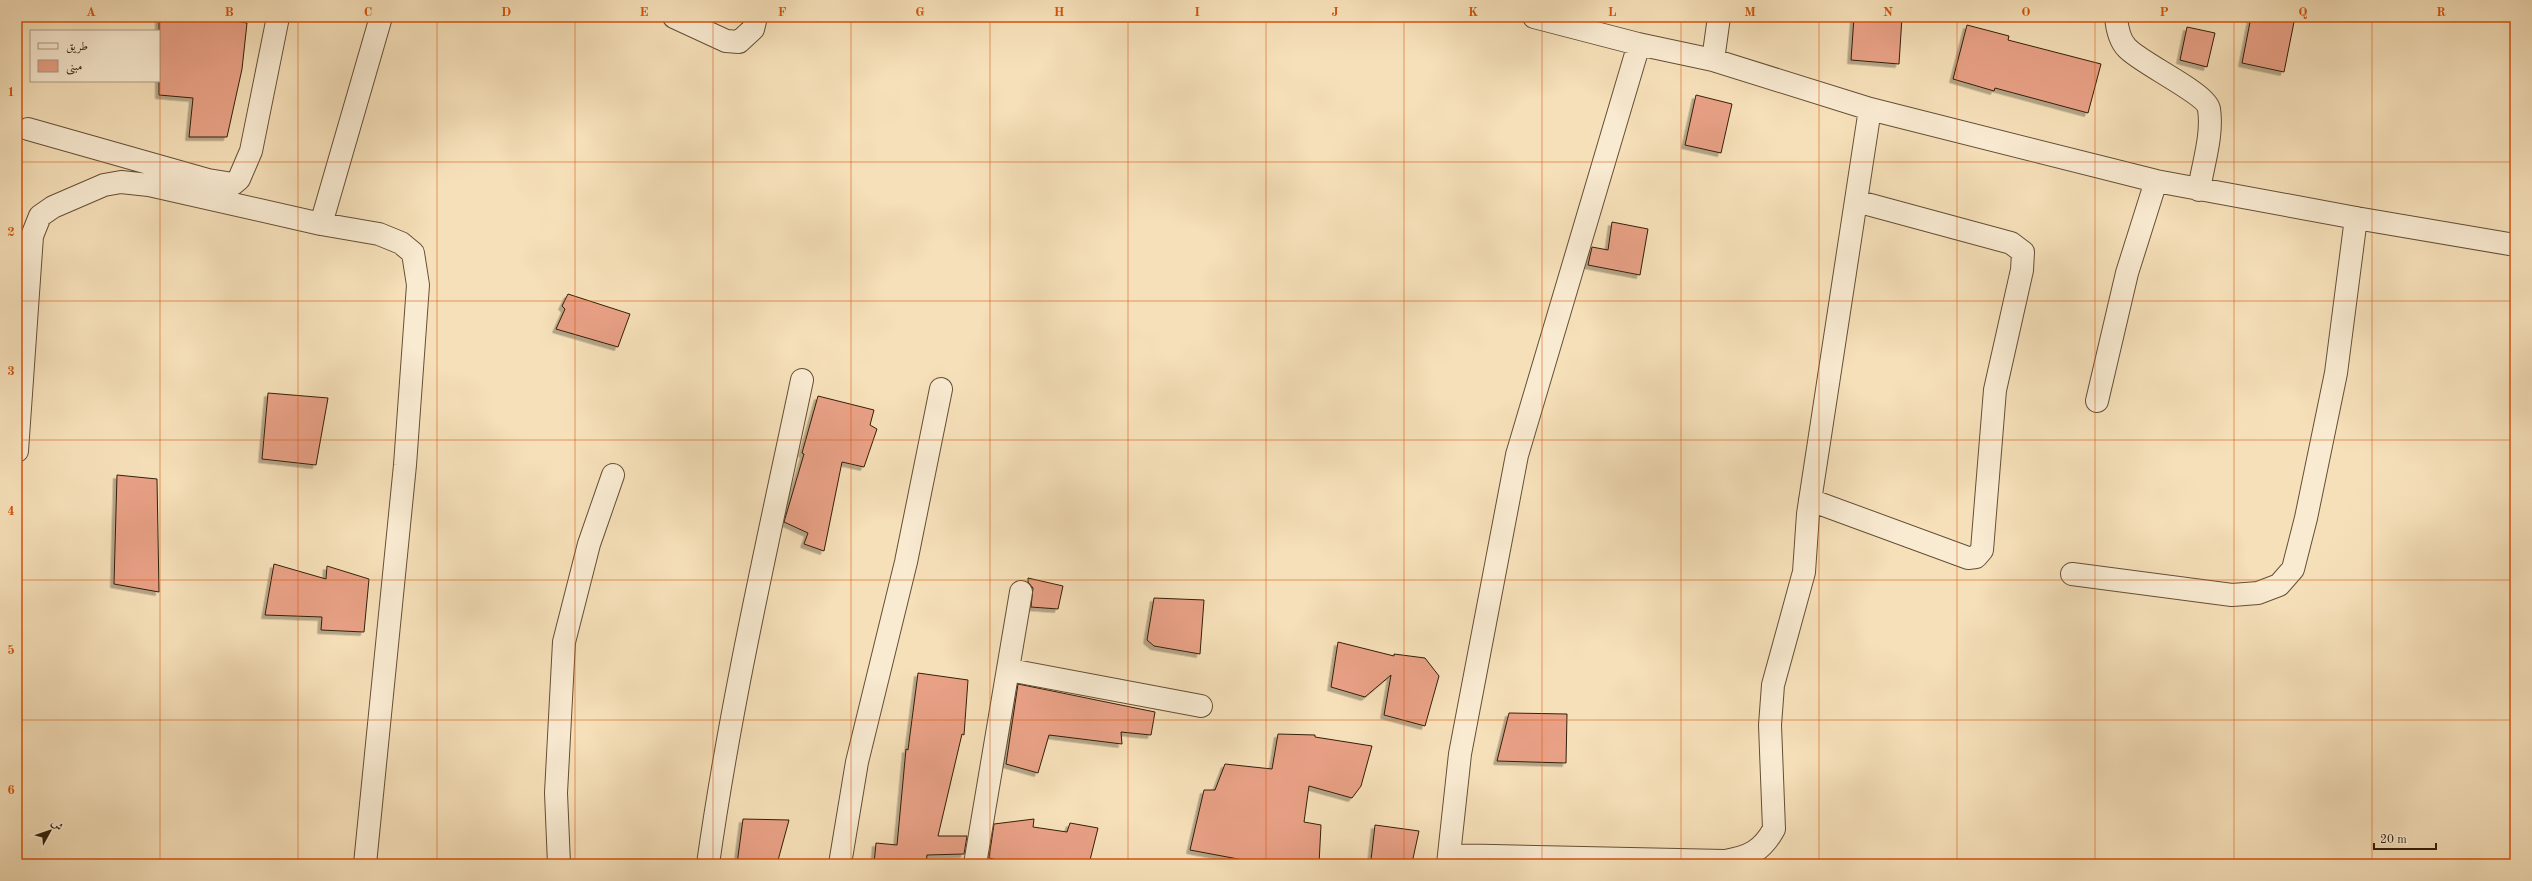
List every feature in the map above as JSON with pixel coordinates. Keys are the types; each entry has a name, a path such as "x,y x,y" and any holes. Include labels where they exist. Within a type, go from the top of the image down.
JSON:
{"street":[{"path":"28,129 208,180 233,184 239,179 251,151 278,17"},
{"path":"321,224 381,17"},
{"path":"674,17 720,39 740,42 753,29 756,17"},
{"path":"1534,17 1639,44 1713,60 1870,109 2156,181 2356,218 2515,245"},
{"path":"1713,60 1719,17"},
{"path":"2116,17 2119,34 2126,47 2148,65 2203,98 2209,107 2208,142 2199,190"},
{"path":"1639,44 1517,455 1460,754 1449,860 1725,861 1756,853 1767,842 1774,829 1770,725 1773,685 1804,572 1810,500 1870,109"},
{"path":"2097,401 2127,273 2156,181"},
{"path":"17,451 29,260 32,236 40,216 53,207 104,185 122,182 149,184 321,224 379,234 401,243 413,254 417,269 417,293 398,551 365,864"},
{"path":"1810,500 1968,558 1976,557 1982,550 1995,390 2022,270 2023,252 2011,243 1856,201"},
{"path":"2072,574 2232,595 2258,593 2279,585 2293,569 2306,518 2336,373 2356,218"},
{"path":"708,864 718,797 746,644 802,380"},
{"path":"840,864 857,762 906,562 941,389"},
{"path":"559,864 556,792 564,642 589,544 613,475"},
{"path":"975,864 1021,592"},
{"path":"1009,670 1201,706"}],"building":[{"path":"159,17 211,17 247,23 242,69 227,137 189,137 193,98 159,95"},
{"path":"1854,17 1902,17 1899,64 1851,60"},
{"path":"2251,17 2295,17 2284,72 2242,63"},
{"path":"1967,25 2009,36 2008,40 2101,64 2088,113 1995,88 1994,91 1953,79"},
{"path":"2187,27 2215,33 2207,67 2180,60"},
{"path":"1696,95 1732,104 1721,153 1685,145"},
{"path":"1612,222 1648,229 1640,275 1588,265 1592,247 1608,250"},
{"path":"568,294 630,314 618,347 556,329 565,309 562,306"},
{"path":"268,393 328,398 316,465 262,459"},
{"path":"818,396 874,410 870,425 877,429 864,467 842,462 824,551 804,544 808,533 784,522 804,454 802,453"},
{"path":"117,475 157,479 159,592 114,584"},
{"path":"274,564 326,579 327,566 369,579 364,632 321,630 322,617 265,615"},
{"path":"1028,578 1063,586 1058,609 1031,607 1033,588 1028,582"},
{"path":"1154,598 1204,600 1200,654 1154,646 1147,640"},
{"path":"1338,642 1394,656 1394,654 1425,658 1439,676 1425,726 1384,715 1391,675 1365,697 1331,687"},
{"path":"918,673 968,680 964,735 962,734 938,836 967,836 964,854 927,855 926,864 874,864 876,843 897,845 906,749 908,750"},
{"path":"1018,684 1155,712 1151,735 1121,732 1122,744 1049,735 1038,773 1006,764"},
{"path":"1509,713 1567,714 1566,763 1497,761"},
{"path":"1278,734 1315,735 1315,737 1372,746 1361,786 1352,798 1309,786 1304,822 1321,825 1319,864 1253,864 1254,862 1190,850 1204,790 1215,790 1225,764 1272,769"},
{"path":"743,819 789,820 777,864 737,864"},
{"path":"1034,819 1033,827 1067,832 1070,823 1098,828 1089,864 1014,864 989,858 994,824"},
{"path":"1375,825 1419,831 1412,863 1371,860"}]}
